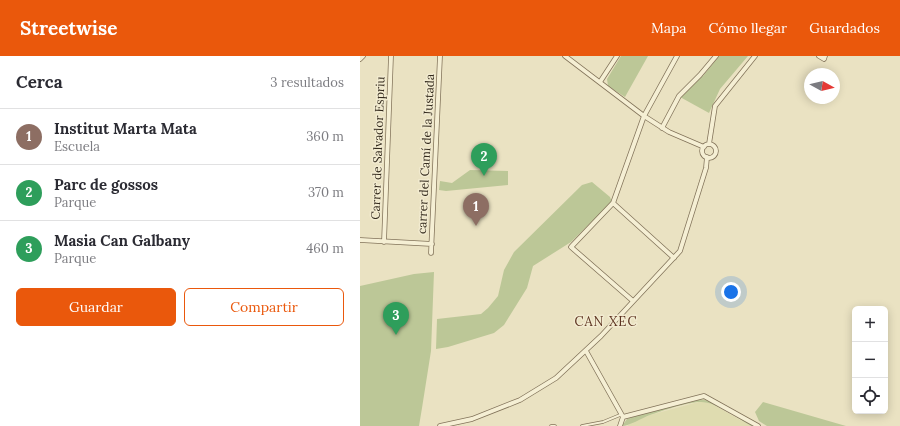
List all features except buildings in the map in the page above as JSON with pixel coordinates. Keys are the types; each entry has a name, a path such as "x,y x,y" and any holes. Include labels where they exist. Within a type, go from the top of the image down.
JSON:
{"street":[{"path":"360,59 363,56"},
{"name":"Carrer de Salvador Espriu","path":"384,242 391,56"},
{"name":"carrer del Camí de la Justada","path":"431,253 440,56"},
{"path":"565,56 662,128 689,142 704,147"},
{"path":"600,82 617,56"},
{"path":"633,301 571,247 613,204 644,116 677,56"},
{"path":"662,128 679,96 716,56"},
{"path":"709,144 715,106 755,56"},
{"path":"819,56 824,58"},
{"path":"707,158 702,153 704,147 709,144"},
{"path":"707,158 712,157 716,152 715,148 709,144"},
{"path":"440,426 472,419 520,400 556,378 586,351 680,251 706,168 707,158"},
{"path":"613,204 674,258"},
{"path":"360,240 432,244"},
{"path":"586,351 622,416 620,426"},
{"path":"622,416 704,396 758,426"}],"lane":[{"path":"582,426 603,422 622,416"},
{"path":"550,426 555,426"}],"shaded area":[{"path":"702,401 714,405 751,426 627,426 634,421 650,415"}],"green space":[{"path":"621,56 648,56 625,97 608,86 607,79"},
{"path":"719,56 748,56 720,89 709,113 680,97 698,77 703,76"},
{"path":"470,170 508,171 508,185 446,191 439,190 440,181 452,183"},
{"path":"592,182 610,197 612,202 571,242 533,266 527,288 504,325 494,333 448,347 436,349 437,319 481,314 488,308 498,296 504,270 514,252 582,185"},
{"path":"434,272 431,351 419,426 360,426 360,286 414,274"},
{"path":"699,399 711,401 757,426 751,426 727,411 713,405 696,402 668,409 622,426 627,419 638,415"},
{"path":"763,402 846,426 767,426 759,421 755,412"}],"place":[{"name":"Parc de gossos","path":"484,176"},
{"name":"Institut Marta Mata","path":"476,226"},
{"name":"Masia Can Galbany","path":"396,335"}],"district":[{"name":"CAN XEC","path":"606,321"}]}
